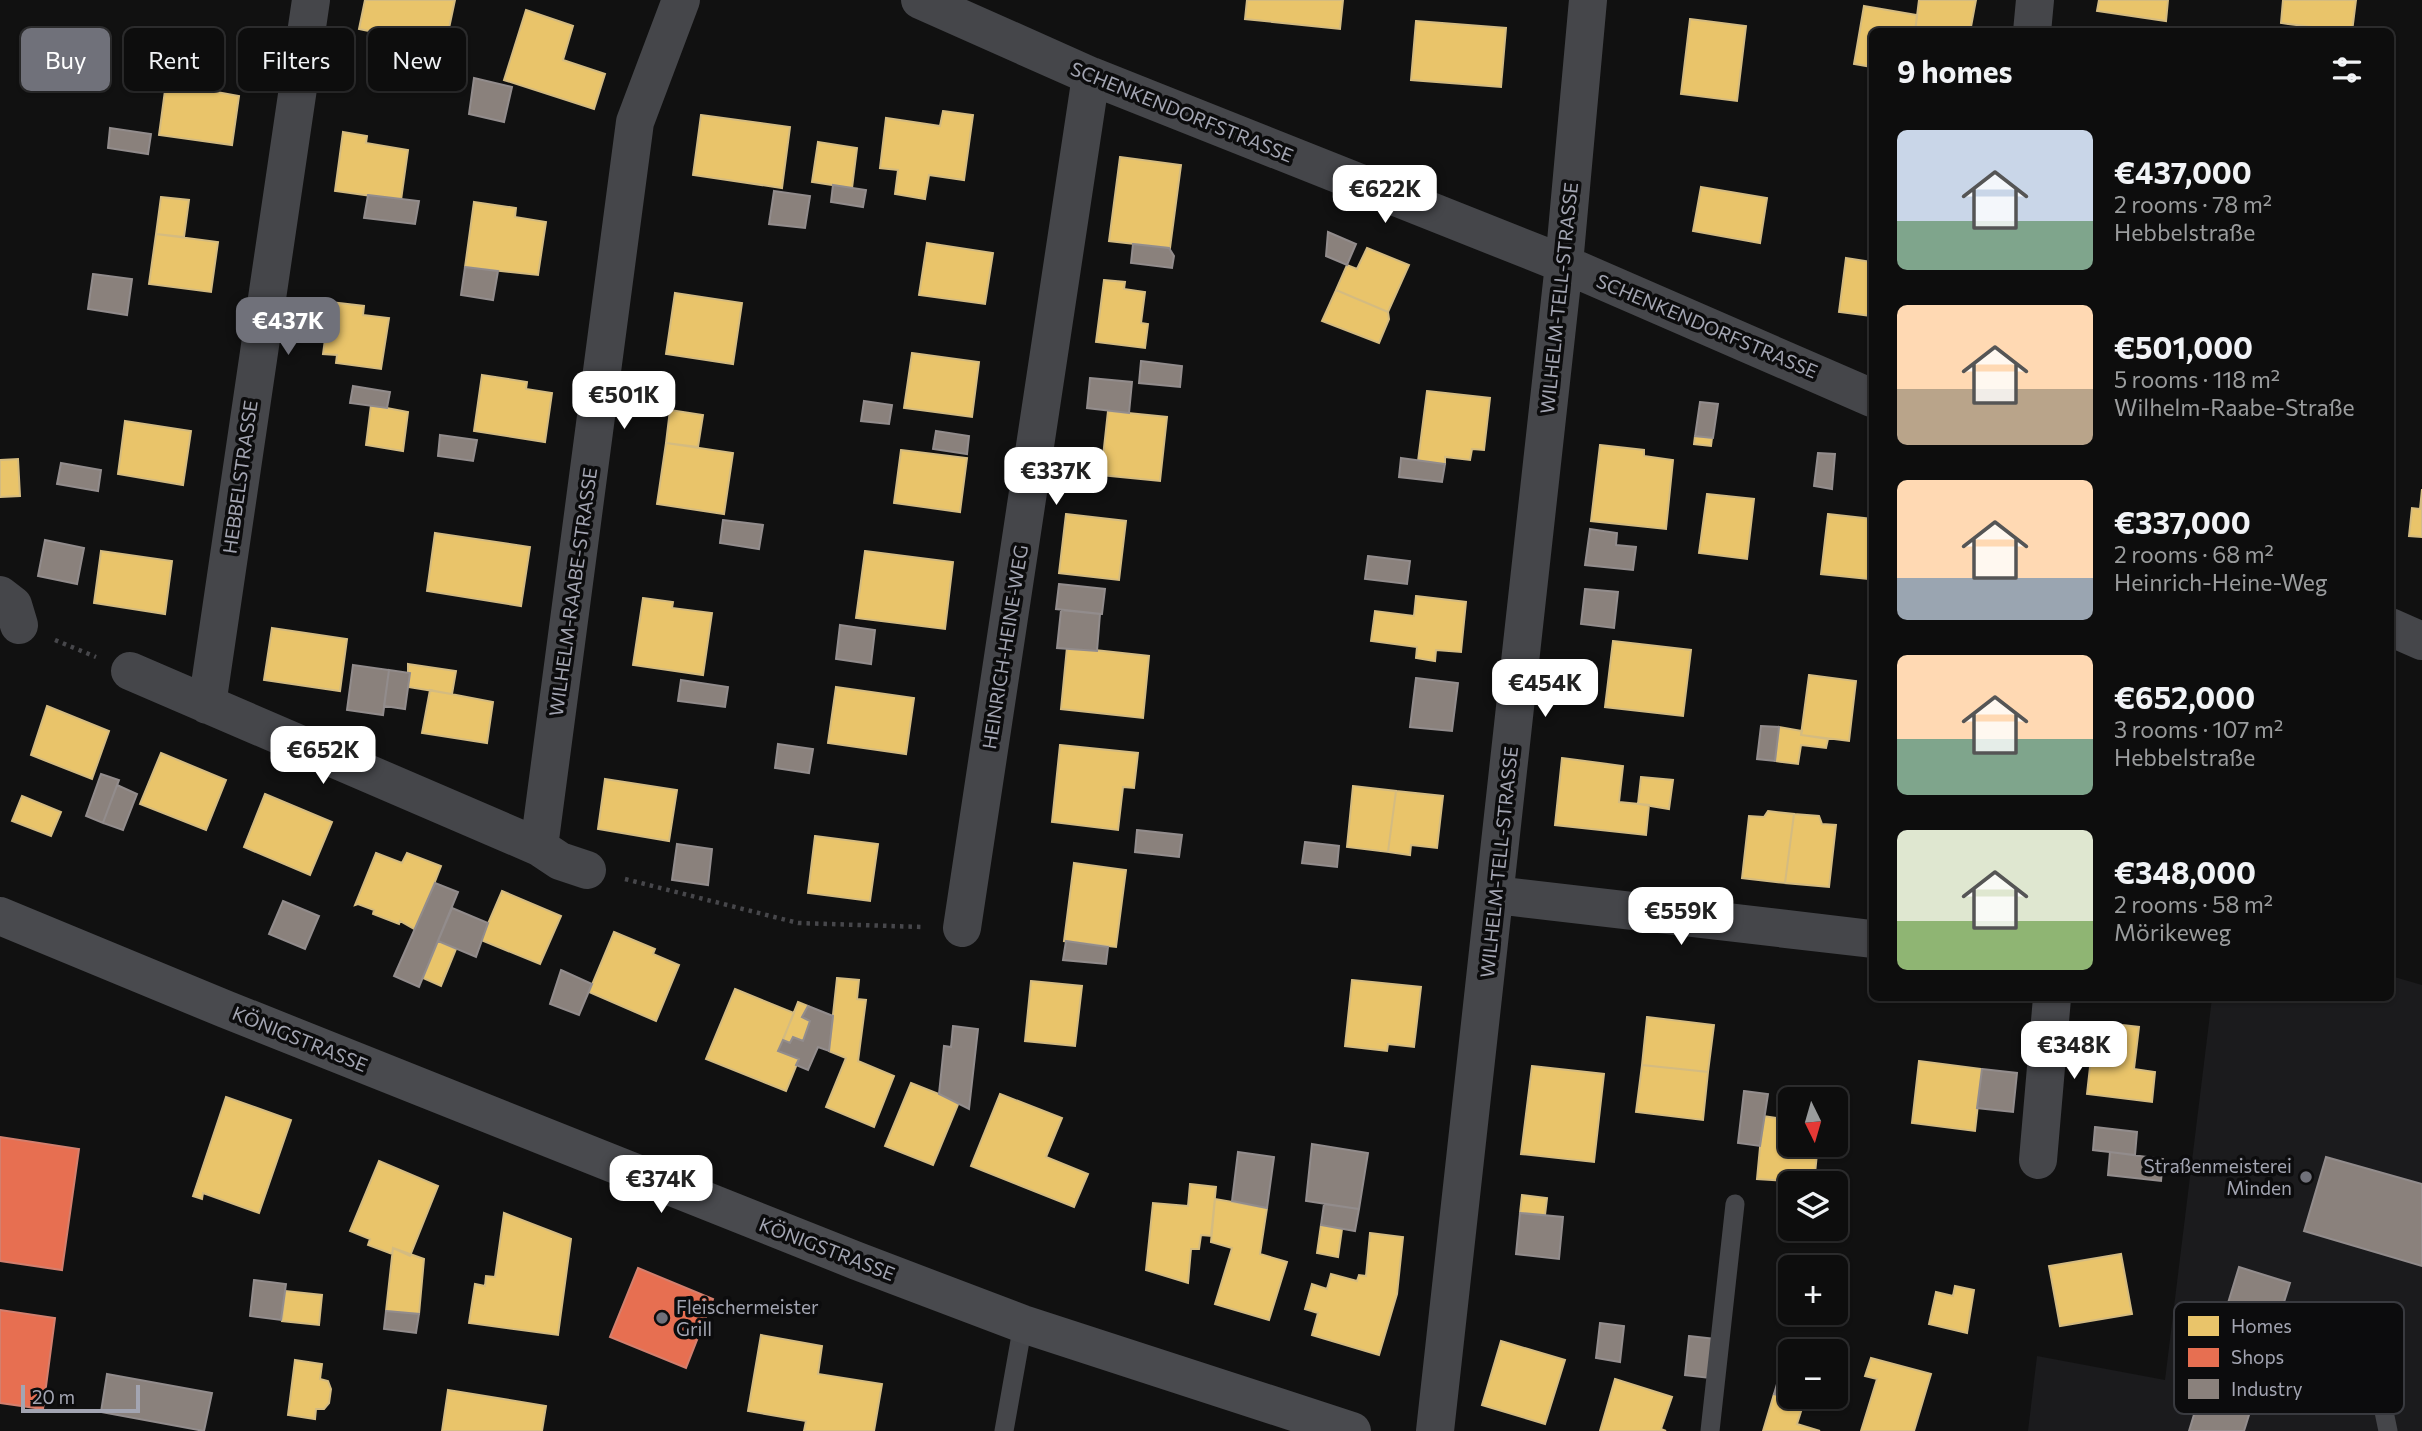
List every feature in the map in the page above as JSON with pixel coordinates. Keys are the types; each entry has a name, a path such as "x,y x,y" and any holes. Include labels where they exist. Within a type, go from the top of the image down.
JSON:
{"main road":[{"name":"KÖNIGSTRASSE","path":"0,916 237,1014 856,1261 1023,1324 1352,1431"}],"street":[{"name":"HEBBELSTRASSE","path":"207,705 312,0"},
{"name":"WILHELM-RAABE-STRASSE","path":"539,847 635,122 681,0"},
{"name":"SCHENKENDORFSTRASSE","path":"920,0 1091,76 1564,264 1869,397"},
{"name":"WILHELM-TELL-STRASSE","path":"1435,1431 1564,264 1588,0"},
{"path":"2032,28 2035,0"},
{"name":"HEINRICH-HEINE-WEG","path":"962,928 1091,76"},
{"path":"2394,629 2422,641"},
{"path":"130,671 539,847 561,861 587,870"},
{"path":"1496,895 1869,939"},
{"path":"2038,1160 2052,1001"}],"lane":[{"path":"1710,1431 1735,1204"},
{"path":"1004,1431 1023,1324"}],"path":[{"path":"9,610 130,671"},
{"path":"587,870 798,923 962,928"}],"shaded area":[{"name":"Straßenmeisterei Minden","path":"2394,977 2422,985 2422,1431 2028,1431 2037,1356 2165,1380 2174,1307 2174,1414 2404,1414 2404,1302 2175,1302 2212,1001 2394,1001"}],"building: Homes":[{"path":"365,0 455,0 449,28 359,29"},
{"path":"1247,0 1343,0 1340,29 1245,19"},
{"path":"1919,0 1976,0 1971,28 1916,28"},
{"path":"2099,0 2168,0 2166,21 2097,11"},
{"path":"2283,0 2356,0 2352,28 2320,28 2281,23"},
{"path":"1864,6 1917,15 1915,28 1869,28 1869,66 1854,64"},
{"path":"526,10 573,26 563,60 605,74 594,109 504,80"},
{"path":"1690,19 1746,26 1737,101 1681,94"},
{"path":"1416,21 1506,28 1501,87 1411,80"},
{"path":"165,91 211,91 239,96 232,145 159,135"},
{"path":"943,111 973,115 964,180 929,175 925,199 895,194 898,170 880,168 886,118 940,126"},
{"path":"701,115 790,127 782,188 693,175"},
{"path":"343,132 367,136 366,143 408,150 401,200 335,191"},
{"path":"818,142 857,148 852,188 812,182"},
{"path":"1120,157 1181,165 1170,248 1109,241"},
{"path":"1701,187 1767,198 1760,243 1693,231"},
{"path":"161,197 189,200 184,237 156,234"},
{"path":"474,202 516,208 515,217 546,222 538,275 465,267"},
{"path":"156,234 218,242 211,292 149,284"},
{"path":"927,243 993,253 985,304 919,295"},
{"path":"1367,248 1409,265 1388,312 1336,290 1347,265 1357,269"},
{"path":"1846,258 1869,262 1869,316 1839,312"},
{"path":"1104,280 1125,282 1124,289 1145,292 1141,323 1148,324 1145,348 1096,342"},
{"path":"1336,290 1388,312 1389,319 1379,343 1322,321"},
{"path":"675,293 742,303 733,364 666,354"},
{"path":"330,302 364,306 363,315 389,318 381,369 336,363 337,355 323,354"},
{"path":"912,353 979,362 972,417 904,408"},
{"path":"482,375 527,382 526,389 552,393 545,442 474,431"},
{"path":"1427,391 1490,398 1484,450 1472,449 1470,460 1445,457 1445,464 1418,461"},
{"path":"371,405 408,412 403,451 366,445"},
{"path":"670,410 703,415 698,447 666,443"},
{"path":"1108,411 1167,417 1160,481 1101,475"},
{"path":"125,421 191,431 183,485 118,474"},
{"path":"1695,436 1712,438 1711,446 1694,444"},
{"path":"666,443 733,453 724,514 657,504"},
{"path":"1600,445 1644,450 1644,456 1673,460 1666,529 1591,521"},
{"path":"901,450 967,458 960,512 894,503"},
{"path":"18,459 20,496 0,497 0,460"},
{"path":"2422,489 2422,537 2409,536 2412,508 2420,509"},
{"path":"1707,494 1754,499 1747,559 1699,553"},
{"path":"1066,514 1126,521 1119,580 1059,573"},
{"path":"1828,514 1869,519 1868,579 1821,574"},
{"path":"435,533 530,547 521,606 427,591"},
{"path":"101,551 172,561 165,614 94,603"},
{"path":"865,551 953,562 945,629 856,618"},
{"path":"1416,596 1466,602 1461,652 1436,650 1435,661 1416,658 1417,647 1371,641 1375,611 1414,616"},
{"path":"643,598 673,602 672,608 712,613 703,675 633,665"},
{"path":"272,628 347,639 340,691 264,680"},
{"path":"1613,641 1691,650 1683,716 1605,707"},
{"path":"1067,647 1149,656 1143,718 1061,709"},
{"path":"408,664 456,671 452,694 408,687"},
{"path":"1809,675 1856,681 1849,741 1801,735"},
{"path":"836,687 914,698 906,754 828,743"},
{"path":"430,690 493,702 487,743 422,733"},
{"path":"47,706 109,731 92,779 31,755"},
{"path":"1779,727 1802,731 1801,735 1828,739 1826,748 1801,745 1798,764 1775,761"},
{"path":"1060,745 1138,753 1134,788 1123,787 1118,830 1052,822"},
{"path":"161,753 226,780 206,830 140,804"},
{"path":"1562,758 1623,766 1619,802 1649,805 1646,835 1555,825"},
{"path":"1641,777 1673,780 1669,809 1638,804"},
{"path":"605,779 677,790 669,841 598,829"},
{"path":"1353,786 1396,791 1388,852 1347,847"},
{"path":"1396,791 1443,796 1437,848 1411,845 1410,855 1388,852"},
{"path":"265,794 332,822 310,875 244,847"},
{"path":"22,796 61,812 51,836 12,821"},
{"path":"1768,811 1794,814 1785,883 1742,878 1749,816 1764,817"},
{"path":"1794,814 1819,816 1822,824 1836,825 1829,887 1785,883"},
{"path":"815,836 878,844 870,901 808,893"},
{"path":"376,853 402,863 407,853 441,866 416,930 400,921 399,924 373,914 374,910 355,905"},
{"path":"1074,863 1126,870 1116,947 1064,941"},
{"path":"502,891 561,916 540,964 481,940"},
{"path":"614,932 655,949 653,954 679,965 656,1021 589,992"},
{"path":"438,941 456,949 441,986 423,978"},
{"path":"837,978 859,980 857,999 866,1000 858,1061 894,1076 874,1127 826,1107 846,1058 829,1051"},
{"path":"1352,980 1421,987 1414,1047 1388,1044 1387,1051 1345,1046"},
{"path":"1031,981 1082,986 1075,1046 1025,1041"},
{"path":"735,989 794,1013 778,1051 799,1059 786,1091 706,1059"},
{"path":"798,1002 808,1006 802,1017 810,1021 803,1041 793,1037 790,1043 783,1040"},
{"path":"1647,1017 1714,1025 1708,1072 1642,1065"},
{"path":"2095,1022 2139,1027 2134,1069 2155,1072 2152,1102 2087,1094"},
{"path":"1919,1061 1982,1069 1975,1131 1912,1123"},
{"path":"1642,1065 1708,1072 1703,1120 1636,1112"},
{"path":"1532,1066 1604,1074 1594,1162 1521,1154"},
{"path":"911,1083 959,1102 933,1165 885,1146"},
{"path":"1000,1094 1062,1118 1046,1157 1088,1174 1074,1207 971,1166"},
{"path":"226,1097 291,1120 259,1213 203,1193 202,1199 193,1196"},
{"path":"1763,1116 1778,1118 1778,1157 1817,1157 1815,1171 1778,1171 1778,1180 1757,1179"},
{"path":"379,1161 438,1186 410,1256 393,1248 392,1254 368,1245 370,1239 350,1231"},
{"path":"1190,1184 1216,1187 1211,1236 1201,1235 1199,1249 1191,1249 1188,1283 1146,1270 1153,1203 1188,1206"},
{"path":"1522,1195 1547,1198 1545,1215 1520,1213"},
{"path":"1215,1199 1267,1208 1260,1254 1287,1262 1269,1320 1215,1304 1232,1248 1211,1242"},
{"path":"504,1213 571,1239 558,1335 469,1323 475,1284 485,1286 486,1276 495,1277"},
{"path":"1321,1225 1342,1229 1338,1257 1317,1253"},
{"path":"1370,1233 1403,1237 1397,1294 1379,1355 1312,1335 1318,1313 1305,1309 1312,1284 1327,1289 1331,1274 1357,1281 1359,1275 1366,1276"},
{"path":"393,1248 424,1259 419,1314 386,1311"},
{"path":"2121,1254 2132,1314 2060,1326 2049,1266"},
{"path":"1955,1286 1974,1290 1967,1333 1929,1324 1936,1292 1953,1296"},
{"path":"285,1291 322,1295 319,1325 282,1321"},
{"path":"761,1335 822,1346 818,1374 882,1384 874,1431 804,1431 806,1421 748,1411"},
{"path":"1501,1341 1565,1360 1545,1424 1482,1405"},
{"path":"1871,1358 1931,1374 1914,1431 1861,1431 1877,1379 1865,1376"},
{"path":"295,1360 322,1364 320,1379 328,1381 331,1389 329,1403 324,1409 316,1409 315,1419 288,1415"},
{"path":"1615,1379 1672,1397 1661,1429 1666,1431 1600,1431"},
{"path":"448,1390 546,1406 542,1431 442,1431"},
{"path":"1774,1394 1778,1395 1778,1409 1802,1409 1797,1424 1820,1431 1763,1431"}],"building: Shops":[{"path":"0,1137 79,1149 62,1270 0,1261"},
{"name":"Fleischermeister Grill","path":"638,1268 713,1299 686,1368 610,1337"},
{"path":"0,1310 55,1318 43,1409 0,1403"}],"building: Industry":[{"path":"474,78 512,87 504,122 469,114"},
{"path":"110,128 151,134 148,154 108,148"},
{"path":"833,185 866,190 863,207 831,202"},
{"path":"774,191 810,196 805,228 769,224"},
{"path":"368,195 419,201 415,224 364,218"},
{"path":"1328,232 1356,244 1347,265 1326,256"},
{"path":"1133,244 1169,248 1174,256 1172,268 1131,263"},
{"path":"465,267 498,271 493,300 461,295"},
{"path":"93,274 132,279 127,315 88,309"},
{"path":"1141,361 1182,366 1180,387 1139,383"},
{"path":"1090,378 1132,382 1129,413 1087,408"},
{"path":"353,386 390,392 387,408 350,403"},
{"path":"864,401 892,405 889,424 861,421"},
{"path":"1700,402 1718,404 1713,438 1695,436"},
{"path":"936,431 969,436 967,454 933,449"},
{"path":"440,435 477,440 473,461 438,456"},
{"path":"1818,453 1835,454 1832,489 1814,486"},
{"path":"1401,458 1445,464 1442,482 1399,477"},
{"path":"61,463 101,470 98,491 57,484"},
{"path":"723,520 763,525 759,549 720,543"},
{"path":"1590,529 1617,533 1616,545 1636,547 1633,570 1585,565"},
{"path":"45,540 84,548 77,584 38,576"},
{"path":"1368,556 1410,561 1407,584 1365,579"},
{"path":"1059,584 1105,589 1102,614 1056,609"},
{"path":"1585,589 1618,592 1614,628 1581,624"},
{"path":"1061,610 1100,614 1097,651 1057,648"},
{"path":"840,625 875,630 871,664 836,659"},
{"path":"353,665 389,670 383,715 347,710"},
{"path":"389,670 410,673 405,709 384,706"},
{"path":"1416,678 1458,683 1452,731 1410,727"},
{"path":"681,680 728,687 725,707 678,701"},
{"path":"1761,726 1779,727 1775,761 1757,759"},
{"path":"778,744 813,749 809,773 775,768"},
{"path":"101,774 119,780 103,823 86,816"},
{"path":"117,785 137,794 123,830 103,823"},
{"path":"1137,830 1182,835 1179,857 1135,852"},
{"path":"1305,842 1339,846 1337,867 1302,863"},
{"path":"677,844 712,849 708,885 672,880"},
{"path":"435,883 458,892 419,987 394,976"},
{"path":"283,901 319,916 305,949 269,934"},
{"path":"452,908 488,923 476,957 438,941"},
{"path":"1066,941 1108,947 1106,964 1063,960"},
{"path":"561,970 592,984 579,1015 550,1004"},
{"path":"808,1006 833,1016 829,1051 818,1047 808,1070 796,1065 799,1059 778,1051 783,1040 790,1043 793,1037 803,1041 810,1021 802,1017"},
{"path":"953,1026 978,1029 969,1109 939,1094 944,1046 951,1047"},
{"path":"1982,1069 2017,1073 2013,1112 1977,1108"},
{"path":"1744,1091 1768,1094 1760,1146 1738,1143"},
{"path":"2095,1127 2137,1132 2135,1155 2093,1150"},
{"path":"1312,1144 1368,1153 1359,1209 1306,1201"},
{"path":"1238,1152 1274,1157 1267,1208 1232,1201"},
{"path":"2110,1152 2163,1159 2161,1181 2108,1175"},
{"path":"2326,1157 2422,1184 2422,1266 2304,1231"},
{"path":"1324,1204 1359,1209 1355,1231 1321,1225"},
{"path":"1520,1213 1563,1217 1559,1259 1516,1254"},
{"path":"2239,1267 2290,1283 2284,1302 2228,1302"},
{"path":"254,1280 286,1284 281,1320 250,1316"},
{"path":"386,1311 419,1314 416,1333 384,1329"},
{"path":"1600,1323 1624,1326 1620,1362 1596,1358"},
{"path":"1689,1336 1715,1339 1710,1378 1685,1375"},
{"path":"107,1374 212,1393 204,1431 101,1412"},
{"path":"2194,1414 2249,1414 2244,1431 2189,1431"}],"place":[{"name":"Straßenmeisterei Minden","path":"2306,1177"},
{"name":"Fleischermeister Grill","path":"662,1318"}]}
